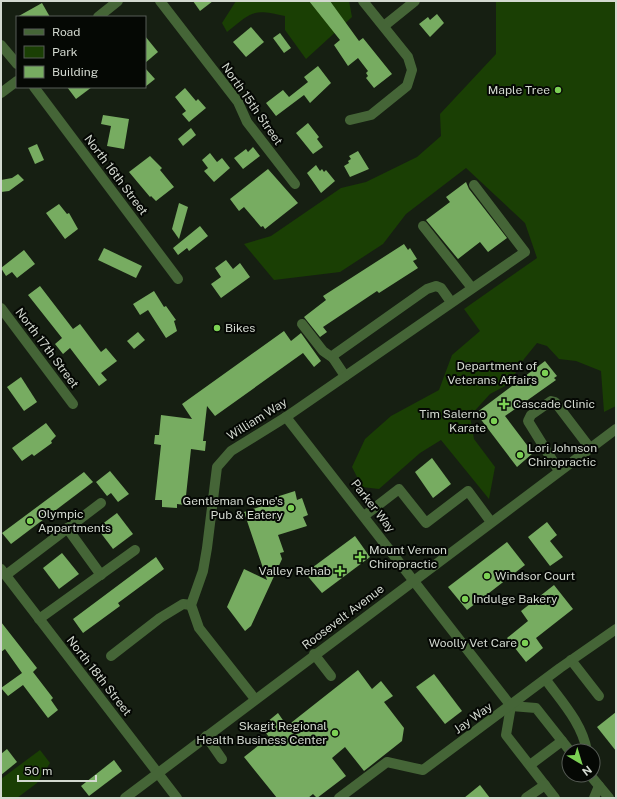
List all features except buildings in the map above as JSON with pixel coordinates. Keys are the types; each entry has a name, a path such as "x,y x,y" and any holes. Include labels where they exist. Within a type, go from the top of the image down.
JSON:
{"street":[{"path":"99,16 118,1"},
{"name":"North 15th Street","path":"160,1 238,102 247,122 294,184"},
{"path":"350,120 371,115 407,86 412,70 408,57 363,1"},
{"path":"384,26 415,1"},
{"path":"1,45 16,63"},
{"path":"1,93 16,82"},
{"name":"North 16th Street","path":"35,88 178,279"},
{"name":"William Way","path":"191,605 203,571 210,532 217,467 231,451 286,417 525,252 474,185"},
{"path":"423,226 472,288"},
{"path":"333,358 344,347 432,286 441,288 451,302"},
{"name":"North 17th Street","path":"1,308 73,404"},
{"path":"302,324 323,351 333,358 345,376"},
{"path":"559,470 532,429 528,421 531,415 551,401 555,402 590,448"},
{"name":"Parker Way","path":"286,417 512,706"},
{"name":"Roosevelt Avenue","path":"125,798 314,654 616,429"},
{"path":"364,516 399,489 426,523 468,492 491,522"},
{"path":"3,572 101,503"},
{"path":"67,528 101,576"},
{"path":"39,619 101,576 135,550"},
{"name":"North 18th Street","path":"3,572 177,798"},
{"path":"111,656 160,618 183,604 191,605 199,628 255,700"},
{"name":"Jay Way","path":"339,798 388,762 423,770 512,706 571,660 616,629"},
{"path":"314,654 331,676"},
{"path":"571,660 599,696"},
{"path":"546,680 576,721 585,743"},
{"path":"530,766 562,741 536,708 512,706 506,734 530,766 555,798"},
{"path":"206,736 222,759"},
{"path":"597,783 609,798"},
{"path":"526,798 545,785"},
{"path":"594,798 600,786"}],"green space":[{"path":"236,1 349,1 352,17 306,59 285,30 285,16 259,12 248,16 227,32 222,23"},
{"path":"496,1 616,1 616,406 604,412 601,371 576,361 559,359 547,346 537,343 524,359 509,384 490,394 470,416 474,439 495,467 489,499 441,440 420,453 379,489 362,487 352,467 365,439 391,416 439,390 452,355 480,331 464,309 537,258 525,223 466,168 406,214 383,244 340,272 274,280 244,244 271,236 341,188 366,182 417,157 441,136 440,114 496,54"},
{"path":"40,750 50,763 37,783 17,798 1,798 1,779"}],"place":[{"name":"Maple Tree","path":"558,90"},
{"name":"Bikes","path":"217,328"},
{"name":"Department of Veterans Affairs","path":"545,373"},
{"name":"Cascade Clinic","path":"504,404"},
{"name":"Tim Salerno Karate","path":"494,421"},
{"name":"Lori Johnson Chiropractic","path":"520,455"},
{"name":"Gentleman Gene's Pub & Eatery","path":"291,508"},
{"name":"Olympic Appartments","path":"30,521"},
{"name":"Mount Vernon Chiropractic","path":"360,557"},
{"name":"Valley Rehab","path":"340,571"},
{"name":"Windsor Court","path":"487,576"},
{"name":"Indulge Bakery","path":"465,599"},
{"name":"Woolly Vet Care","path":"525,643"},
{"name":"Skagit Regional Health Business Center","path":"335,733"}]}
